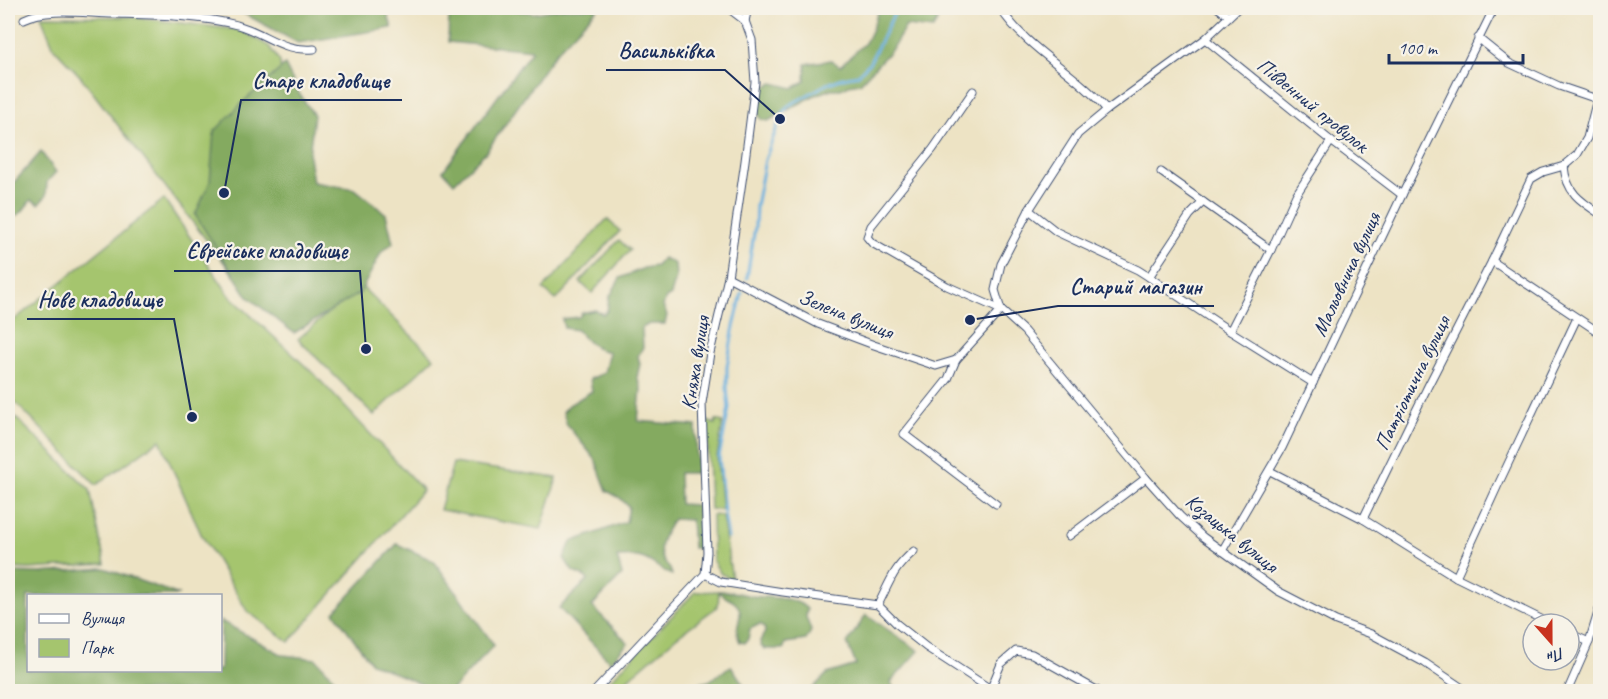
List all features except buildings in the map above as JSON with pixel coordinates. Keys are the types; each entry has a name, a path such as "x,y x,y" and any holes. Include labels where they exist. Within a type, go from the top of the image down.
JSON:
{"street":[{"path":"728,8 745,21 747,8"},
{"path":"1000,8 1009,22 1094,94 1107,110"},
{"path":"1218,8 1229,16"},
{"path":"996,504 904,434 948,379 956,360 1001,310 995,290 1000,264 1029,210 1078,134 1107,110 1205,39 1238,8"},
{"name":"Мальовнича вулиця","path":"1222,551 1270,471 1494,8"},
{"path":"24,19 35,14 92,12 196,18 240,26 290,48 314,49"},
{"name":"Княжа вулиця","path":"705,574 707,552 702,403 710,353 728,277 755,82 752,40 745,21"},
{"path":"1478,38 1509,63 1559,86 1599,100"},
{"name":"Південний провулок","path":"1205,39 1402,195"},
{"name":"Козацька вулиця","path":"973,91 933,149 872,226 867,237 872,243 947,285 1001,310 1024,331 1180,516 1222,551 1278,591 1336,621 1371,634 1425,663 1468,692"},
{"name":"Патріотична вулиця","path":"1363,519 1531,179 1543,172 1564,166 1577,155 1587,138 1599,100"},
{"path":"1230,331 1296,195 1331,141"},
{"path":"1564,166 1565,179 1574,195 1600,214"},
{"path":"1161,172 1271,250"},
{"path":"1149,277 1190,215 1203,202"},
{"path":"1029,210 1057,232 1138,270 1313,382"},
{"path":"1492,261 1600,333"},
{"name":"Зелена вулиця","path":"728,277 818,324 874,345 936,366 956,360"},
{"path":"1456,577 1577,318"},
{"path":"1270,471 1363,519 1456,577 1527,612"},
{"path":"1069,536 1146,478"},
{"path":"878,605 901,562 914,552"},
{"path":"594,692 705,574 721,582 878,605 897,624 927,647 993,690 1001,664 1016,651 1032,654 1100,692"},
{"path":"1567,692 1600,606"},
{"path":"1581,639 1588,642"}],"green space":[{"path":"242,8 386,8 392,28 298,43 241,12"},
{"path":"461,8 501,8 533,13 564,8 598,8 556,52 486,152 454,183 443,171 532,50 448,42 449,15"},
{"path":"879,8 937,8 941,13 933,29 906,26 892,49 860,83 813,96 768,121 761,119 756,109 763,87 773,83 793,88 805,81 806,64 831,60 840,66 865,43"},
{"path":"41,16 131,17 240,30 269,46 280,62 287,145 249,278 235,277 80,76 54,48"},
{"path":"285,65 300,95 314,115 309,156 313,182 355,189 386,214 393,243 382,251 360,293 294,333 248,297 195,215 210,182 214,132 244,101"},
{"path":"41,152 56,172 47,182 46,196 39,204 31,200 22,212 8,221 8,189"},
{"path":"164,199 230,296 315,375 423,490 289,642 247,611 201,534 160,440 96,485 8,395 8,325"},
{"path":"607,219 620,231 556,300 543,289"},
{"path":"619,240 630,250 592,293 580,282"},
{"path":"663,258 675,264 676,278 671,295 666,298 663,306 667,315 665,324 649,324 642,328 643,347 638,356 640,364 637,377 641,388 638,421 696,426 697,473 679,473 680,504 697,505 700,548 693,548 691,520 673,519 660,548 662,557 672,575 641,558 617,557 622,575 592,606 628,643 610,662 559,608 588,580 573,572 564,558 571,542 626,522 629,507 620,498 607,491 595,459 567,425 563,412 569,405 592,391 590,379 604,373 609,352 598,349 577,330 564,328 562,319 579,317 582,313 595,310 603,314 607,311 609,298 620,278 644,268 656,266"},
{"path":"360,285 434,358 374,415 298,339"},
{"path":"8,410 90,490 105,564 29,569 8,568"},
{"path":"716,420 723,422 717,457 722,510 710,509 707,421 715,424"},
{"path":"453,463 557,478 541,529 440,510"},
{"path":"712,515 722,516 732,579 721,574 713,561"},
{"path":"397,544 434,561 494,645 451,691 437,691 371,663 334,612"},
{"path":"104,568 176,594 27,594 27,672 222,672 222,622 283,655 316,659 346,691 8,691 8,572 40,573"},
{"path":"719,591 718,606 675,638 614,691 599,692 695,592"},
{"path":"719,591 781,598 796,602 807,609 806,617 811,631 806,640 785,643 782,649 765,649 761,646 760,641 765,632 764,627 760,624 750,629 745,643 740,642 737,632 740,610 735,603"},
{"path":"866,615 919,651 891,682 895,691 810,691 827,674 856,665 847,643"},
{"path":"731,666 748,691 694,691 692,685 709,681"}],"waterway":[{"path":"747,278 756,206 765,160 780,119 788,106 827,84 858,75 870,62 897,8"},
{"path":"728,538 719,457 729,408 727,367 742,293"}],"place":[{"name":"Васильківка","path":"780,119"},
{"name":"Старе кладовище","path":"224,193"},
{"name":"Старий магазин","path":"970,320"},
{"name":"Єврейське кладовище","path":"366,349"},
{"name":"Нове кладовище","path":"192,417"}]}
